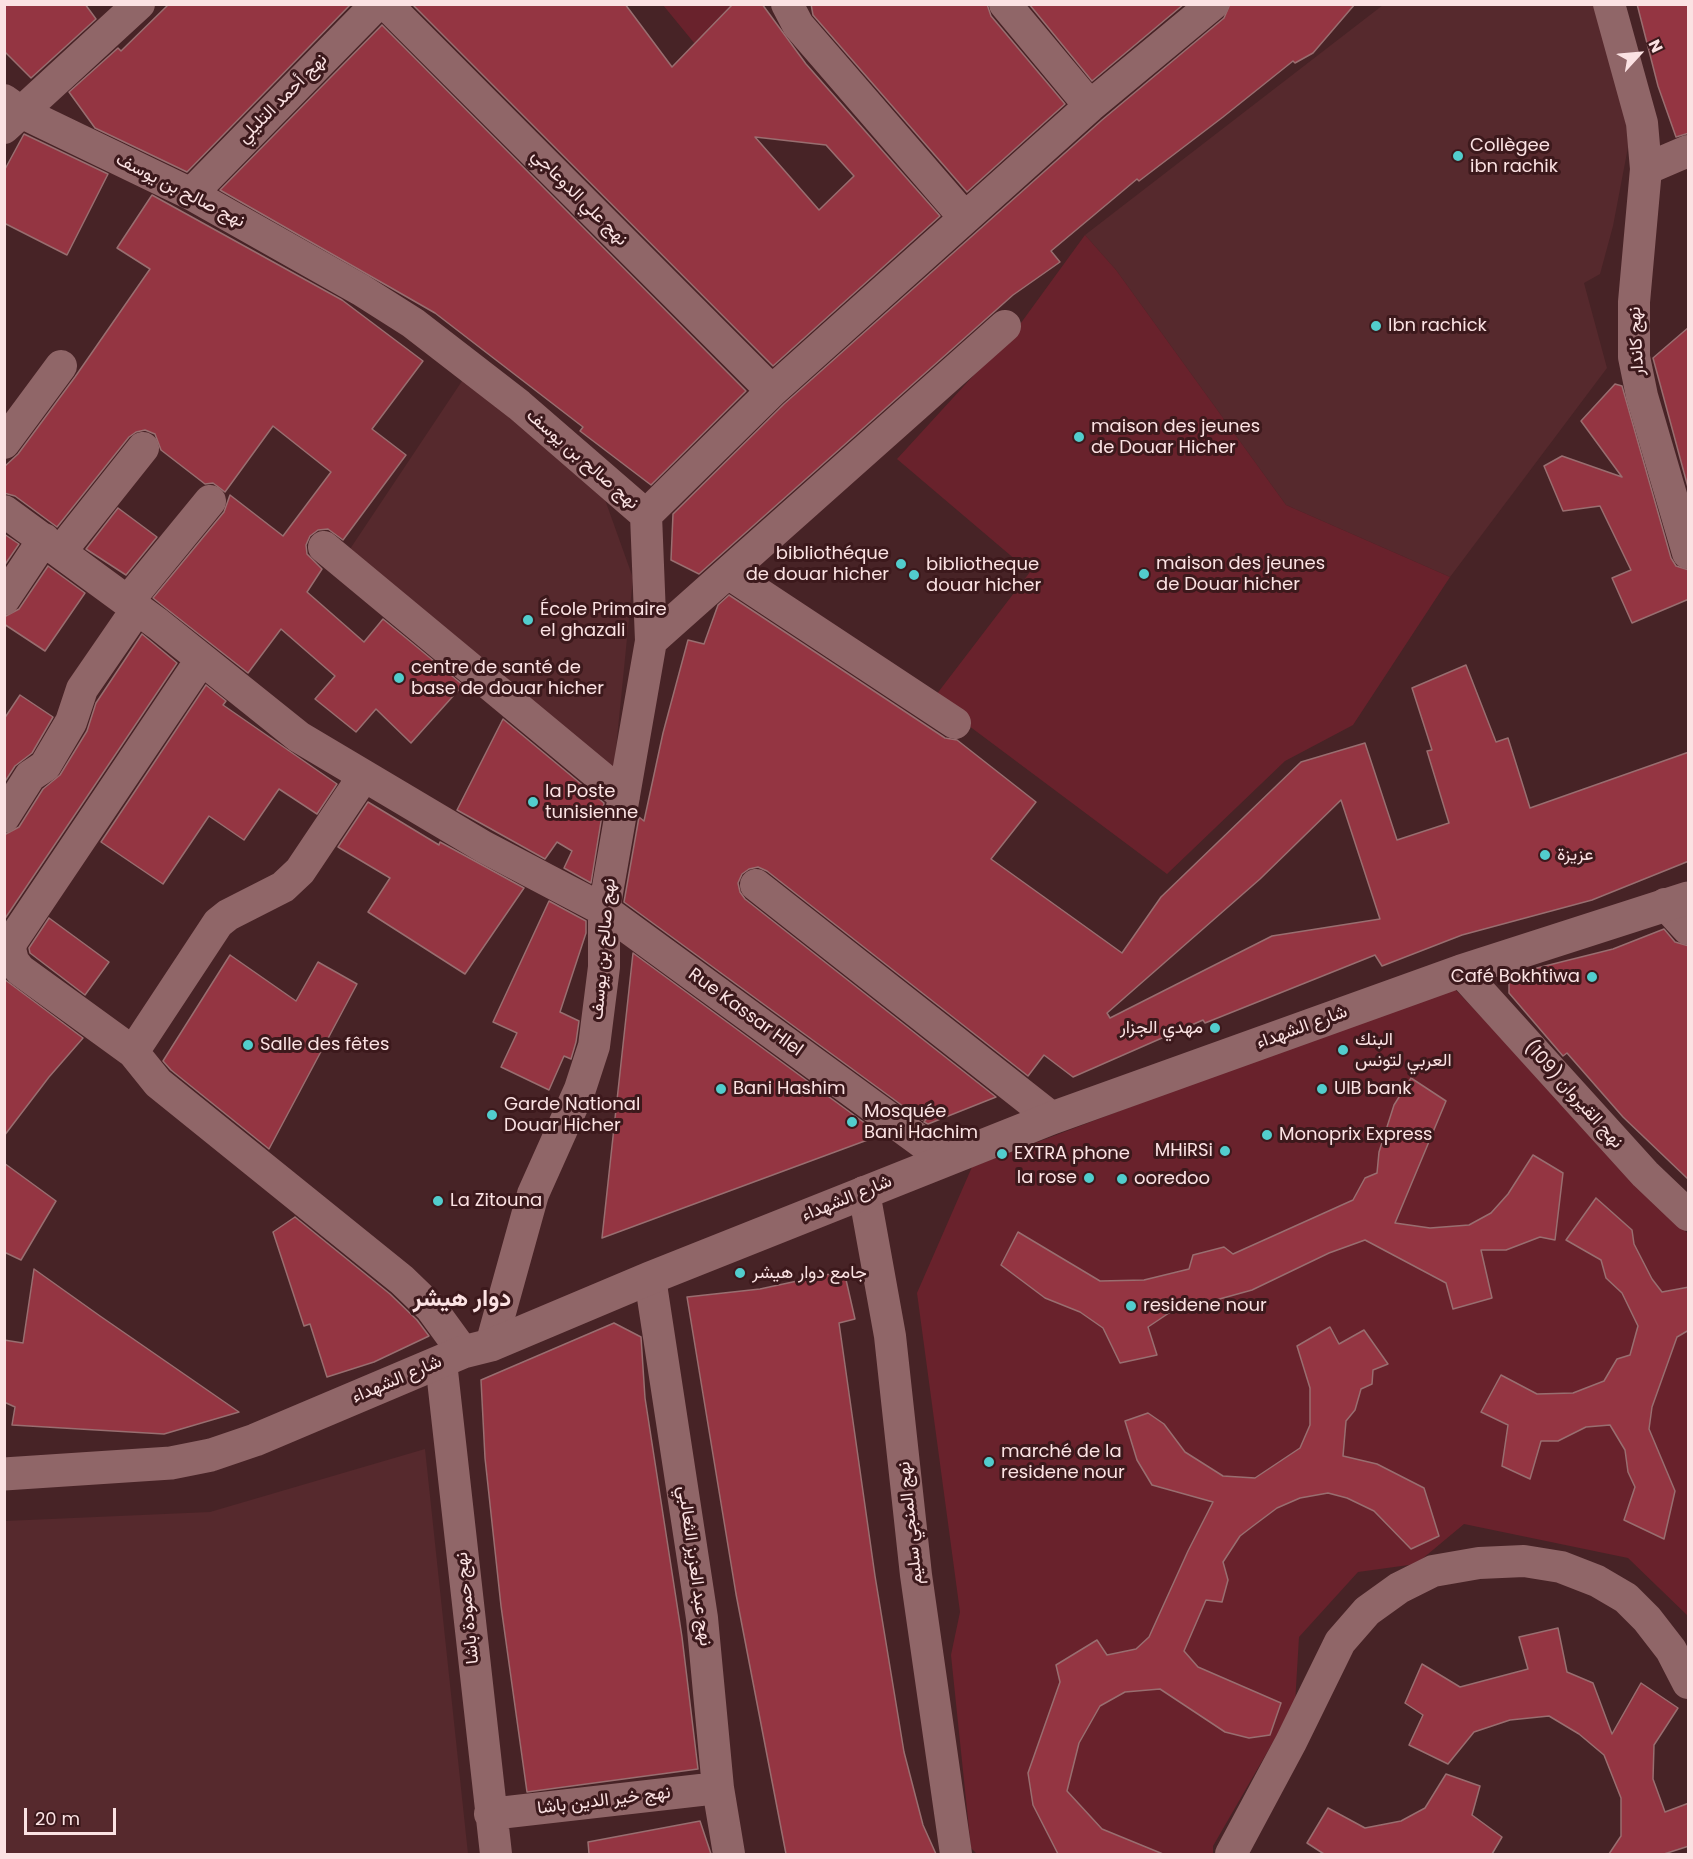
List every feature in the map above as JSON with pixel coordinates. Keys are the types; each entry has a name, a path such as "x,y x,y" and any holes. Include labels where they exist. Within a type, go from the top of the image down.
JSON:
{"street":[{"name":"نهج أحمد التليلي","path":"191,194 377,4"},
{"name":"نهج علي الدوعاجي","path":"386,4 772,391"},
{"path":"787,4 798,25 965,218"},
{"path":"1005,4 1090,106"},
{"path":"646,515 772,391 1090,106 1213,4"},
{"name":"نهج كاندار","path":"1609,4 1642,123 1646,169 1634,303 1634,357 1642,396 1689,553"},
{"path":"10,113 121,10"},
{"name":"نهج صالح بن يوسف","path":"10,113 191,194 361,290 413,323 519,405 646,515 651,641 604,910 604,967 594,1046 580,1089 465,1353"},
{"path":"1646,169 1689,151"},
{"path":"651,641 1005,326"},
{"path":"4,443 61,366"},
{"path":"4,599 142,448"},
{"path":"4,817 30,776 45,766 71,722 82,689 133,605 210,501"},
{"name":"Rue Kassar Hlel","path":"4,511 133,605 299,737 363,777 484,846 604,910 945,1159"},
{"path":"324,547 624,796"},
{"path":"728,573 955,723"},
{"path":"201,660 12,941 10,949 13,961 20,970 133,1052 158,1083 402,1280 431,1308 465,1353"},
{"path":"133,1052 218,923 228,915 283,887 300,871 363,777"},
{"path":"756,885 1052,1118"},
{"path":"1677,901 1689,929"},
{"name":"شارع الشهداء","path":"4,1474 171,1463 211,1455 255,1440 650,1278 1052,1118 1461,971 1677,901"},
{"name":"نهج القيروان (109)","path":"1461,971 1645,1174 1689,1215"},
{"name":"نهج المنجي سليم","path":"864,1192 890,1336 916,1575 956,1854"},
{"name":"نهج عبد العزيز الثعالبي","path":"650,1278 702,1618 718,1788 729,1854"},
{"name":"نهج حمودة باشا","path":"465,1353 490,1814 496,1854"},
{"path":"1231,1854 1292,1742 1340,1642 1367,1611 1399,1588 1433,1571 1479,1563 1524,1561 1560,1567 1597,1581 1626,1598 1647,1619 1671,1650 1689,1683"},
{"name":"نهج خير الدين باشا","path":"490,1814 718,1788"}],"shaded area":[{"path":"663,5 733,5 695,44"},
{"name":"Ibn rachick","path":"1383,5 1595,5 1633,121 1613,226 1600,274 1584,283 1607,368 1450,577 1286,505 1116,270 1085,235"},
{"name":"maison des jeunes de Douar Hicher","path":"1085,235 1116,270 1286,505 1450,577 1353,725 1285,761 1167,874 933,699 1030,572 897,459 1018,327"},
{"name":"École Primaire el ghazali","path":"464,378 603,494 633,578 613,779 348,552"},
{"name":"residene nour","path":"1451,985 1688,1234 1688,1616 1628,1558 1464,1524 1416,1564 1358,1572 1299,1637 1295,1704 1213,1846 1213,1854 977,1854 971,1848 951,1655 960,1612 917,1293 972,1167"},
{"path":"425,1449 468,1854 5,1854 5,1521 210,1512"}],"building":[{"path":"4,4 85,4 96,19 31,78 4,51"},
{"path":"169,4 351,4 187,172 95,128 69,92 118,48 121,51"},
{"path":"412,4 625,4 672,67 733,4 762,4 806,64 940,216 773,366","holes":["755,137 826,145 854,176 819,210"]},
{"path":"811,4 987,4 991,16 1065,104 967,192 813,15"},
{"path":"1029,4 1184,4 1092,81"},
{"path":"1230,4 1355,4 1313,53 1295,63 1293,61 1139,181 1137,179 1051,251 1060,262 1013,295 699,574 671,560 673,514 784,404 1102,120 1224,18"},
{"path":"1637,4 1689,4 1689,133 1676,137 1658,86"},
{"path":"382,25 746,391 651,485 580,431 583,427 435,313 220,190"},
{"path":"24,134 108,174 67,255 4,223 4,171"},
{"path":"152,195 342,300 423,361 372,429 406,455 343,540 328,529 318,530 310,536 306,545 307,554 322,569 307,592 364,642 383,619 463,685 411,743 376,709 356,732 315,699 335,676 281,629 248,673 153,598 224,512 230,495 283,536 331,472 273,426 225,492 213,483 205,484 161,450 155,434 145,430 129,437 57,527 15,496 4,493 4,467 18,454 75,377 150,269 117,248"},
{"path":"1689,327 1689,491 1653,358"},
{"path":"1615,384 1622,386 1671,558 1676,566 1689,570 1689,599 1632,623 1612,578 1631,570 1600,506 1563,511 1544,466 1562,456 1622,477 1581,421"},
{"path":"118,508 157,537 126,575 86,549"},
{"path":"4,534 19,544 4,566"},
{"path":"48,566 85,593 45,651 4,624 4,617 19,609"},
{"path":"729,595 945,738 957,740 1036,802 991,859 1122,953 1161,897 1301,762 1365,743 1397,840 1449,823 1427,751 1432,750 1412,688 1466,665 1496,742 1508,738 1530,808 1689,752 1689,861 1592,900 1462,935 1382,966 1375,955 1205,1023 1203,1020 1073,1077 1044,1055 1028,1076 767,871 758,867 742,874 738,883 745,899 996,1097 928,1124 924,1122 927,1118 922,1120 624,902 639,817 644,821 663,733 688,640 704,644 718,605","holes":["1341,800 1380,919 1272,936 1110,1018 1107,1013 1260,879"]},
{"path":"142,634 177,663 4,920 4,835 19,827 43,789 60,775 87,731 96,703"},
{"path":"206,685 226,701 223,705 337,784 317,814 279,789 244,840 209,816 163,884 101,842"},
{"path":"20,695 53,717 32,753 15,766 4,783 4,719"},
{"name":"la Poste tunisienne","path":"503,719 604,803 591,883 564,868 572,851 557,842 545,859 457,810"},
{"path":"368,802 439,845 440,842 524,888 465,974 368,912 390,878 338,847"},
{"path":"549,901 586,921 586,933 560,1012 579,1021 576,1042 571,1059 564,1056 549,1090 501,1067 517,1033 493,1022"},
{"path":"49,918 109,962 85,995 30,953 29,948"},
{"path":"1664,929 1675,942 1689,946 1689,1180 1623,1117 1567,1053 1563,1056 1509,993 1509,975 1613,949"},
{"name":"Bani Hashim","path":"633,953 881,1135 602,1238"},
{"name":"Salle des fêtes","path":"230,955 296,1001 318,962 357,984 269,1149 171,1070 163,1061"},
{"path":"4,979 83,1038 49,1077 4,1136"},
{"name":"residene nour","path":"1411,1078 1446,1101 1395,1223 1430,1228 1469,1225 1491,1213 1508,1194 1533,1155 1563,1173 1555,1240 1540,1237 1506,1250 1481,1250 1492,1298 1453,1309 1446,1283 1365,1240 1329,1253 1252,1290 1169,1313 1148,1327 1157,1355 1120,1363 1103,1328 1080,1312 1045,1298 1001,1265 1018,1232 1100,1281 1144,1280 1189,1269 1193,1255 1224,1247 1233,1254 1353,1200 1365,1178 1377,1173 1379,1152 1394,1105"},
{"path":"4,1163 56,1201 21,1260 4,1252"},
{"path":"1596,1198 1632,1230 1634,1244 1652,1279 1662,1292 1689,1287 1689,1330 1677,1337 1652,1407 1649,1429 1675,1491 1664,1539 1624,1520 1635,1487 1628,1472 1625,1450 1610,1425 1586,1427 1558,1441 1541,1441 1530,1479 1502,1466 1508,1425 1481,1412 1501,1375 1537,1394 1573,1393 1604,1381 1617,1359 1630,1355 1638,1326 1622,1293 1606,1278 1601,1260 1566,1240"},
{"path":"295,1217 390,1294 417,1320 429,1336 374,1362 327,1377 310,1324 304,1326 273,1232"},
{"path":"34,1269 239,1412 164,1434 12,1425 15,1407 4,1402 4,1340 23,1343"},
{"path":"844,1271 855,1319 839,1323 875,1576 904,1752 923,1825 936,1854 786,1854 736,1594 687,1297 760,1289"},
{"path":"614,1323 641,1337 645,1398 682,1637 698,1769 527,1792 501,1606 485,1458 481,1380"},
{"name":"residene nour","path":"1330,1327 1339,1344 1364,1330 1388,1364 1373,1370 1372,1384 1361,1389 1355,1410 1346,1421 1343,1456 1377,1464 1424,1488 1439,1536 1411,1549 1374,1511 1347,1498 1328,1493 1300,1498 1277,1508 1240,1536 1223,1562 1228,1580 1222,1602 1206,1600 1184,1651 1198,1667 1281,1703 1270,1735 1249,1738 1225,1732 1160,1689 1125,1692 1100,1706 1079,1743 1067,1791 1102,1829 1163,1854 1058,1854 1033,1805 1028,1773 1060,1682 1056,1665 1097,1640 1107,1655 1136,1649 1149,1637 1213,1502 1152,1485 1137,1460 1125,1421 1148,1413 1164,1424 1185,1452 1223,1476 1255,1478 1300,1448 1310,1425 1310,1388 1297,1346"},
{"path":"1558,1628 1567,1672 1593,1683 1612,1734 1641,1683 1678,1708 1654,1745 1653,1779 1665,1812 1689,1803 1689,1846 1664,1854 1609,1854 1621,1836 1621,1798 1604,1755 1579,1734 1549,1716 1510,1720 1474,1732 1448,1764 1409,1745 1423,1715 1405,1703 1422,1664 1460,1687 1528,1669 1519,1637"},
{"path":"1446,1774 1480,1786 1472,1815 1502,1837 1492,1854 1324,1854 1307,1843 1328,1808 1365,1828 1401,1821 1425,1808"},
{"path":"700,1821 711,1854 589,1854 588,1842"}],"place":[{"name":"Collègee ibn rachik","path":"1458,156"},
{"name":"Ibn rachick","path":"1376,326"},
{"name":"maison des jeunes de Douar Hicher","path":"1079,437"},
{"name":"bibliothéque de douar hicher","path":"901,564"},
{"name":"maison des jeunes de Douar hicher","path":"1144,574"},
{"name":"bibliotheque douar hicher","path":"914,575"},
{"name":"École Primaire el ghazali","path":"528,620"},
{"name":"centre de santé de base de douar hicher","path":"399,678"},
{"name":"la Poste tunisienne","path":"533,802"},
{"name":"عزيزة","path":"1545,855"},
{"name":"Café Bokhtiwa","path":"1592,977"},
{"name":"مهدي الجزار","path":"1215,1028"},
{"name":"Salle des fêtes","path":"248,1045"},
{"name":"البنك العربي لتونس","path":"1343,1050"},
{"name":"Bani Hashim","path":"721,1089"},
{"name":"UIB bank","path":"1322,1089"},
{"name":"Garde National Douar Hicher","path":"492,1115"},
{"name":"Mosquée Bani Hachim","path":"852,1122"},
{"name":"Monoprix Express","path":"1267,1135"},
{"name":"MHiRSi","path":"1225,1151"},
{"name":"EXTRA phone","path":"1002,1154"},
{"name":"la rose","path":"1089,1178"},
{"name":"ooredoo","path":"1122,1179"},
{"name":"La Zitouna","path":"438,1201"},
{"name":"جامع دوار هيشر","path":"740,1273"},
{"name":"residene nour","path":"1131,1306"},
{"name":"marché de la residene nour","path":"989,1462"}],"district":[{"name":"دوار هيشر","path":"462,1300"}]}
